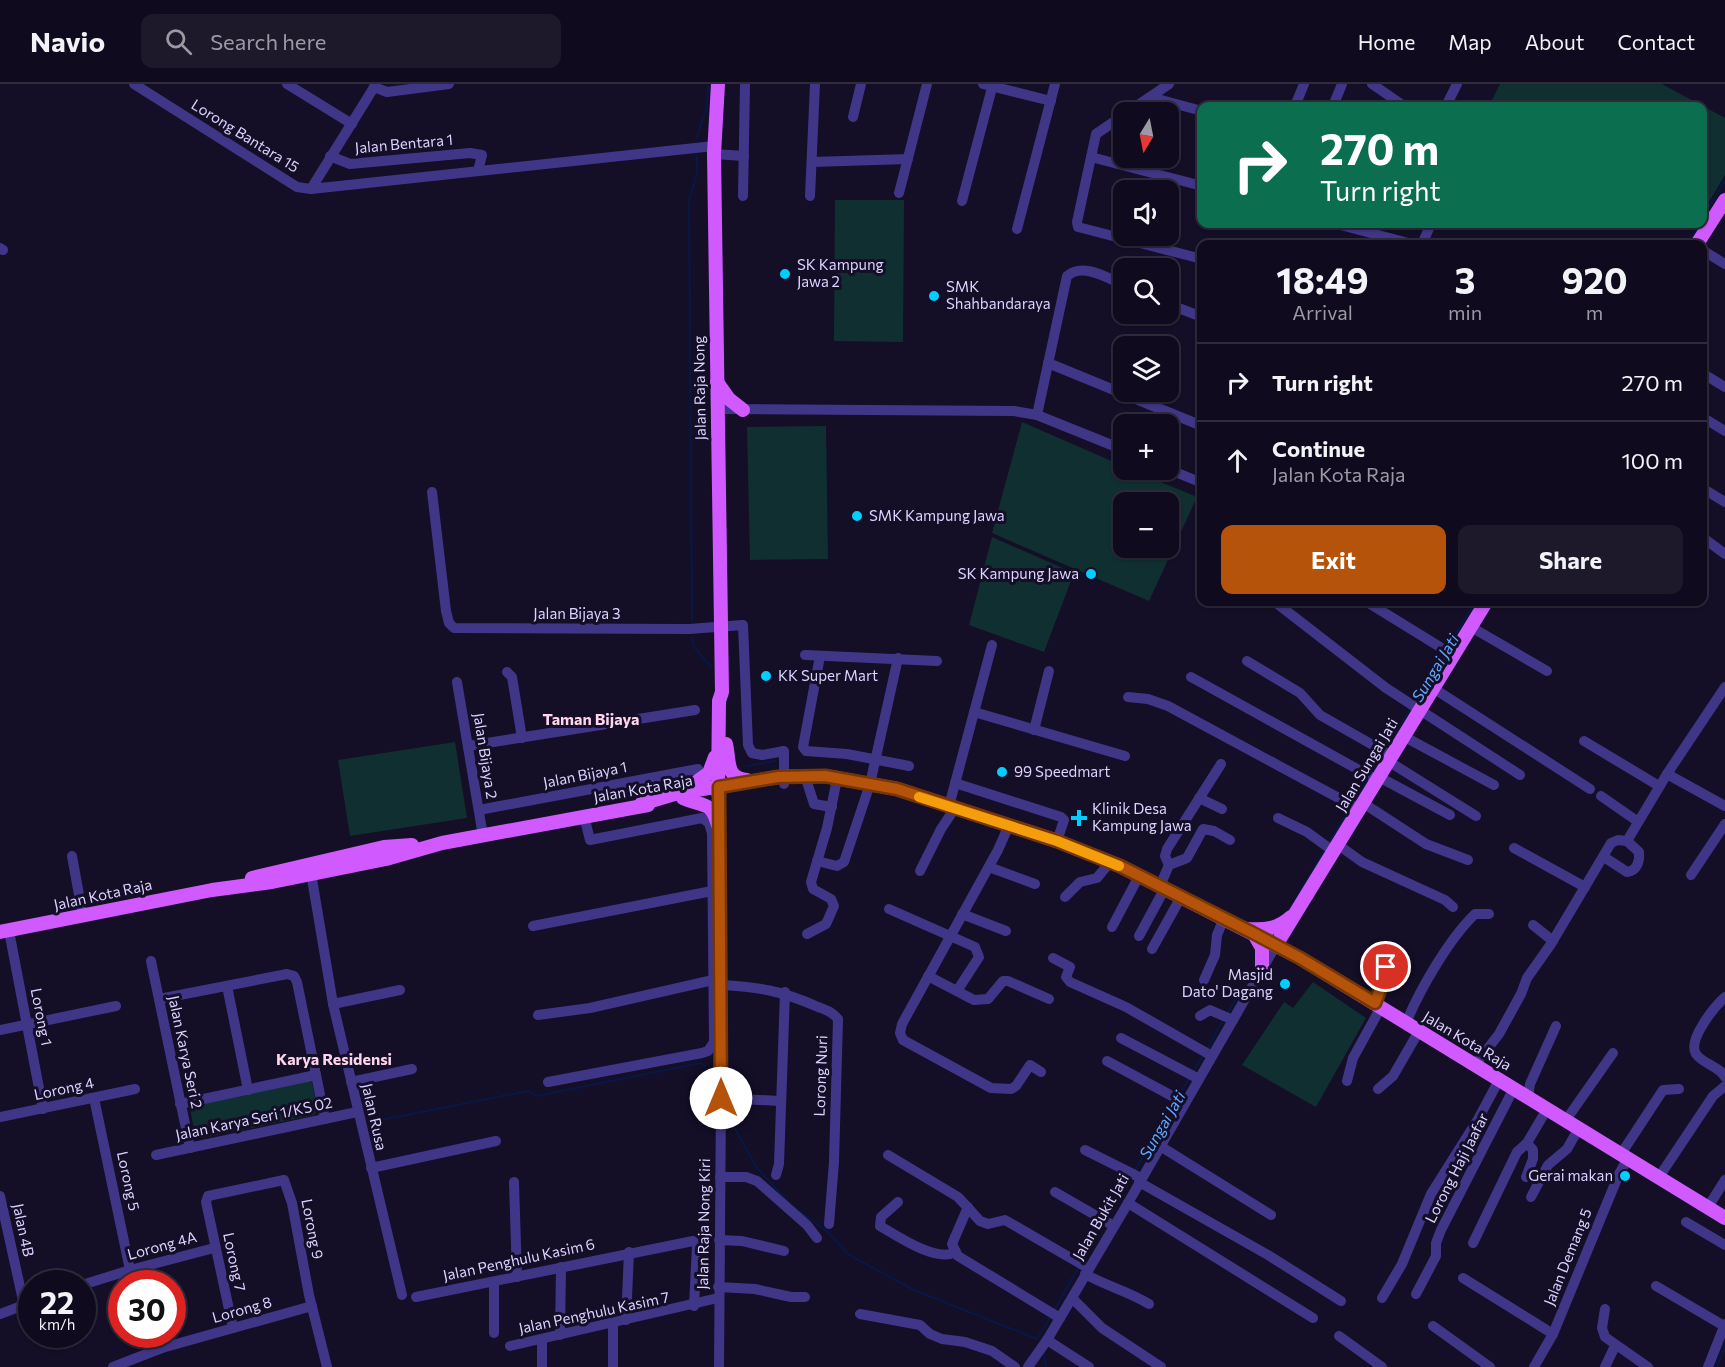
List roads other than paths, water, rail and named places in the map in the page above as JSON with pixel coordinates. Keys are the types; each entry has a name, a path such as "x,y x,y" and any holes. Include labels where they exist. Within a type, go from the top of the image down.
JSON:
{"main road":[{"name":"Jalan Raja Nong","path":"718,84 714,150 716,380 722,692 726,702 722,744 722,789"},
{"path":"1700,240 1725,200"},
{"path":"716,380 729,399 743,410"},
{"name":"Jalan Sungai Jati","path":"1276,945 1331,847 1374,777 1390,758 1403,736 1415,707 1433,688 1449,652 1471,627 1483,606"},
{"path":"722,744 732,775 736,779 784,781 834,778"},
{"path":"681,796 709,773 722,744"},
{"name":"Jalan Kota Raja","path":"7,936 83,916 310,868 386,859 442,843 681,796 784,781 807,782 834,778 870,784 1009,825 1110,862 1162,887 1300,958 1725,1218"},
{"path":"722,789 756,781"},
{"path":"681,796 708,806 715,812 718,825"},
{"path":"1249,931 1283,925 1297,910"},
{"path":"1297,910 1290,941 1300,958"},
{"path":"1249,931 1262,948 1262,972"}],"street":[{"name":"Lorong Bantara 15","path":"134,84 297,187 311,189"},
{"path":"287,84 352,124"},
{"path":"311,189 375,86 387,92 449,84"},
{"path":"744,196 745,84"},
{"path":"810,196 815,84"},
{"path":"854,117 861,84"},
{"path":"899,193 927,84"},
{"path":"1017,229 1055,84"},
{"path":"1143,102 1169,84"},
{"path":"1297,102 1304,84"},
{"path":"1372,84 1398,102"},
{"path":"1448,102 1457,84"},
{"path":"962,201 989,85 1050,102"},
{"path":"1334,102 1340,85"},
{"path":"1150,97 1197,110"},
{"path":"1113,122 1096,134 1077,222 1078,227 1197,258"},
{"path":"311,189 478,171 714,150 744,156"},
{"name":"Jalan Bentara 1","path":"330,156 350,164 482,154 478,171"},
{"path":"1091,157 1197,185"},
{"path":"812,162 908,159"},
{"path":"1365,228 1400,240"},
{"path":"1707,253 1725,264"},
{"path":"1037,415 1067,276 1072,271 1086,270 1113,281"},
{"path":"1179,308 1197,315"},
{"path":"1048,363 1197,424"},
{"path":"1707,377 1725,387"},
{"path":"717,409 1014,411 1037,415 1113,446"},
{"path":"1707,420 1725,431"},
{"path":"1179,474 1197,481"},
{"path":"1707,491 1725,502"},
{"name":"Jalan Bijaya 3","path":"432,492 446,610 449,623 458,628 743,625 748,745 752,753 762,755 784,751 784,781"},
{"path":"1707,541 1725,554"},
{"path":"1280,606 1346,658 1415,707 1520,775"},
{"path":"1374,606 1449,652"},
{"path":"1471,627 1547,671"},
{"path":"920,871 952,807 955,783 992,645"},
{"path":"805,655 898,658 938,662"},
{"path":"820,656 804,747 806,751 847,754 909,766"},
{"path":"818,861 837,866 844,862 870,784 898,658"},
{"path":"1247,661 1300,693 1320,715 1390,758 1476,816"},
{"path":"1034,730 1049,671"},
{"path":"507,672 512,677 522,738"},
{"path":"1191,678 1434,809 1450,815"},
{"name":"Jalan Bijaya 2","path":"457,682 483,836"},
{"path":"1627,841 1659,786 1725,687"},
{"path":"1433,688 1590,789"},
{"path":"1128,697 1148,699 1168,706 1426,844 1467,860"},
{"path":"468,746 695,710"},
{"path":"974,712 1125,756"},
{"path":"1403,736 1494,785"},
{"path":"1584,741 1659,786"},
{"path":"1139,936 1162,887 1169,865 1166,856 1167,849 1221,764"},
{"name":"Jalan Bijaya 1","path":"479,810 698,769"},
{"path":"1667,774 1725,806"},
{"path":"807,934 826,924 834,906 831,898 813,888 811,882 832,807 834,778"},
{"path":"807,782 814,804 832,807"},
{"path":"955,783 1064,820 1057,841"},
{"path":"720,841 722,789"},
{"name":"Jalan Raja Nong Kiri","path":"719,1367 721,1098 717,983 720,841 718,825 722,789"},
{"path":"1601,796 1637,821"},
{"path":"1199,798 1222,808"},
{"path":"548,1082 708,1051 714,1039 717,983 711,826 702,818 590,840 584,816"},
{"path":"1278,818 1331,847 1445,900 1453,907"},
{"path":"1691,875 1725,824"},
{"path":"1009,825 989,867 902,1024 900,1033 903,1040 991,1088 1011,1089 1017,1086 1030,1065 1041,1072"},
{"path":"1169,865 1187,858 1203,830 1214,831 1230,840"},
{"path":"1475,1065 1499,1034 1527,978 1553,941 1611,843 1618,840 1627,841 1640,852 1636,867 1627,872 1604,857"},
{"path":"1514,848 1585,887"},
{"path":"72,856 83,916"},
{"path":"1065,897 1080,882 1097,878 1110,862"},
{"path":"989,867 1035,884"},
{"name":"Jalan Rusa","path":"310,868 333,1004 402,1295"},
{"path":"1112,927 1139,876"},
{"path":"533,926 712,891"},
{"path":"1152,949 1182,897"},
{"path":"889,909 968,942 979,953 979,957 957,991"},
{"path":"962,914 1006,931"},
{"path":"1406,1023 1439,963 1467,922 1475,914 1490,914"},
{"path":"1204,980 1215,956 1217,934 1224,918"},
{"path":"1533,925 1553,941"},
{"path":"0,947 7,936"},
{"name":"Lorong 1","path":"7,936 43,1109"},
{"name":"Jalan Bukit Jati","path":"1028,1367 1044,1346 1054,1314 1072,1298 1087,1271 1108,1223 1128,1203 1136,1177 1160,1146 1180,1100 1228,1017 1262,972 1276,945"},
{"path":"1053,958 1070,967 1066,977 1070,982 1126,1007 1208,1053"},
{"path":"1347,1082 1353,1058 1378,1005 1388,959"},
{"name":"Jalan Karya Seri 2","path":"151,961 190,1148"},
{"path":"159,999 287,974 294,976 325,1119"},
{"path":"928,976 982,1001 1003,981 1008,981 1049,999"},
{"name":"Lorong Nuri","path":"538,1015 590,1008 717,983 754,986 785,992 832,1013 838,1019 834,1162 829,1224"},
{"path":"227,986 248,1090"},
{"path":"333,1004 400,990"},
{"path":"776,1175 779,1164 785,992"},
{"path":"1725,997 1696,1035 1693,1045 1696,1054 1725,1077"},
{"path":"0,1030 116,1006"},
{"path":"1200,1016 1210,1010 1228,1017"},
{"path":"1528,1097 1530,1083 1556,1026"},
{"path":"1378,1089 1394,1076 1419,1031"},
{"path":"1121,1038 1194,1077"},
{"path":"1566,1120 1613,1053"},
{"path":"1107,1061 1180,1100"},
{"path":"351,1082 412,1069"},
{"path":"180,1104 316,1075"},
{"path":"1382,1298 1402,1264 1431,1194 1500,1080"},
{"path":"1659,1177 1713,1096 1725,1086"},
{"name":"Lorong Haji Jaafar","path":"1416,1294 1436,1256 1436,1243 1441,1230 1514,1088"},
{"name":"Lorong 4","path":"0,1118 135,1089"},
{"name":"Jalan Demang 5","path":"1534,1367 1553,1334 1625,1156 1663,1090 1679,1089"},
{"name":"Lorong 5","path":"94,1098 130,1270"},
{"path":"721,1098 780,1101"},
{"path":"1473,1243 1517,1152 1527,1143 1547,1108"},
{"name":"Jalan Karya Seri 1/KS 02","path":"156,1155 357,1112"},
{"path":"1531,1197 1548,1165 1567,1149 1579,1128"},
{"path":"371,1168 496,1141"},
{"path":"1526,1177 1533,1159 1533,1150 1527,1143"},
{"path":"1160,1146 1271,1215"},
{"path":"1085,1150 1136,1177 1341,1301"},
{"path":"888,1155 958,1197 980,1221 988,1224 1005,1220 1087,1271 1107,1287 1130,1292 1149,1304"},
{"path":"720,1177 746,1177 757,1181 807,1225 817,1238"},
{"name":"Lorong 9","path":"206,1202 213,1194 279,1180 287,1183 327,1367"},
{"path":"1708,1207 1725,1180"},
{"path":"514,1182 517,1278"},
{"path":"1055,1192 1108,1223"},
{"name":"Jalan 4B","path":"0,1196 19,1270"},
{"name":"Lorong 7","path":"206,1202 214,1248 233,1328"},
{"path":"898,1202 881,1217 880,1226 934,1254 948,1256 956,1252"},
{"path":"1128,1203 1313,1318"},
{"path":"968,1207 952,1244 956,1252 1054,1314"},
{"path":"1686,1222 1725,1245"},
{"path":"719,1240 742,1241 784,1251"},
{"name":"Jalan Penghulu Kasim 6","path":"416,1297 517,1278 629,1252 693,1241 697,1245 694,1306"},
{"name":"Lorong 4A","path":"130,1270 214,1248"},
{"path":"626,1320 629,1252"},
{"path":"560,1335 561,1267"},
{"path":"1463,1278 1553,1334"},
{"path":"494,1282 494,1333"},
{"path":"1656,1286 1725,1325 1708,1367"},
{"path":"718,1293 755,1289 791,1298 805,1297"},
{"name":"Jalan Penghulu Kasim 7","path":"510,1346 694,1306 718,1293"},
{"path":"1072,1298 1102,1328 1161,1367"},
{"name":"Lorong 8","path":"113,1367 162,1348 312,1306"},
{"path":"0,1314 18,1308"},
{"path":"1605,1309 1602,1329 1605,1337 1648,1367"},
{"path":"860,1314 920,1325 930,1334 942,1339 965,1342 992,1351 1016,1367"},
{"path":"612,1367 613,1323"},
{"path":"1433,1326 1491,1367"},
{"path":"1339,1336 1382,1367"},
{"path":"542,1339 542,1367"},
{"path":"1044,1346 1089,1367"},
{"path":"1605,1367 1615,1346"}],"waterway":[{"path":"696,139 707,106 708,84"},
{"path":"692,620 689,200 697,174 697,155"},
{"name":"Sungai Jati","path":"1707,211 1725,180"},
{"name":"Sungai Jati","path":"1690,240 1698,228"},
{"name":"Sungai Jati","path":"1447,648 1473,606"},
{"path":"692,637 694,647 710,666"},
{"name":"Sungai Jati","path":"1414,702 1444,652"},
{"name":"Sungai Jati","path":"1395,734 1410,709"},
{"name":"Sungai Jati","path":"1372,773 1383,755"},
{"path":"747,766 775,761"},
{"name":"Sungai Jati","path":"1354,802 1369,778"},
{"name":"Sungai Jati","path":"1329,842 1350,809"},
{"name":"Sungai Jati","path":"1288,912 1325,850"},
{"name":"Sungai Jati","path":"1228,1013 1241,989"},
{"name":"Sungai Jati","path":"1207,1049 1223,1020"},
{"name":"Sungai Jati","path":"1193,1072 1204,1054"},
{"path":"371,1122 528,1091 537,1096 701,1063 705,1066"},
{"name":"Sungai Jati","path":"1179,1095 1190,1077"},
{"path":"706,1083 706,1088"},
{"name":"Sungai Jati","path":"1135,1170 1175,1103"},
{"path":"727,1114 757,1168 791,1205 829,1233 849,1255 914,1290 1037,1339"},
{"name":"Sungai Jati","path":"1108,1217 1130,1178"},
{"name":"Sungai Jati","path":"1082,1261 1103,1224"},
{"name":"Sungai Jati","path":"1054,1311 1079,1266"},
{"name":"Sungai Jati","path":"1037,1339 1051,1316"},
{"path":"1717,1367 1725,1346"},
{"name":"Sungai Jati","path":"1044,1353 1046,1367"}],"place":[{"name":"SK Kampung Jawa 2","path":"785,274"},
{"name":"SMK Shahbandaraya","path":"934,296"},
{"name":"SMK Kampung Jawa","path":"857,516"},
{"name":"SK Kampung Jawa","path":"1091,574"},
{"name":"KK Super Mart","path":"766,676"},
{"name":"99 Speedmart","path":"1002,772"},
{"name":"Klinik Desa Kampung Jawa","path":"1079,818"},
{"name":"Masjid Dato' Dagang","path":"1285,984"},
{"name":"Gerai makan","path":"1625,1176"}],"district":[{"name":"Taman Bijaya","path":"591,719"},
{"name":"Karya Residensi","path":"334,1059"}]}
